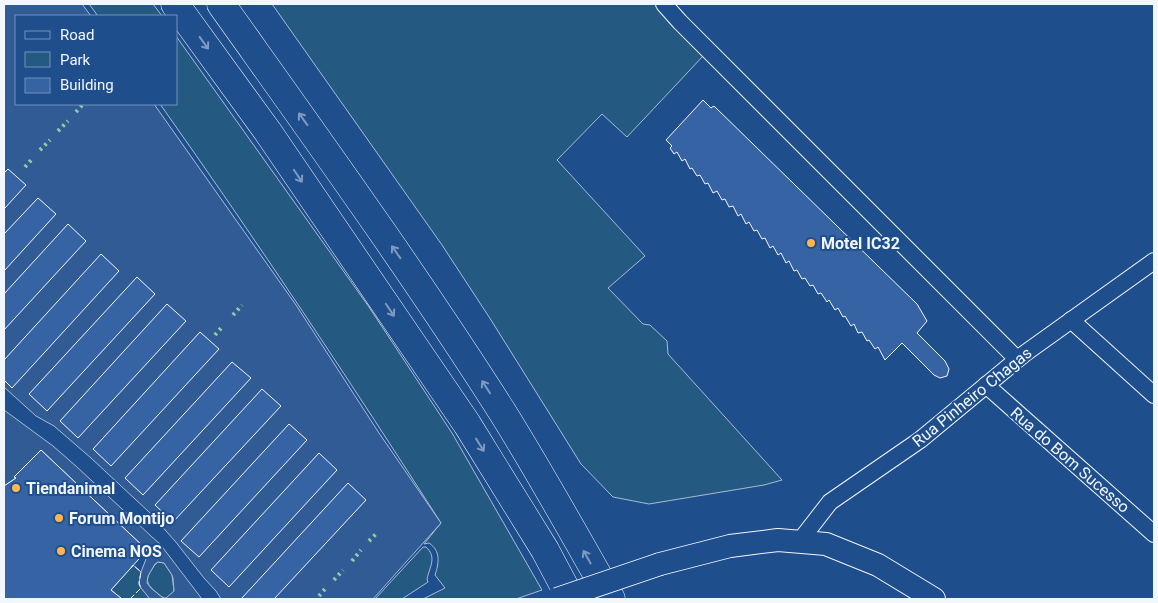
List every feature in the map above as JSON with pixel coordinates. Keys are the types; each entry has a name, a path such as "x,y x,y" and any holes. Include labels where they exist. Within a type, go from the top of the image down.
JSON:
{"highway":[{"path":"175,4 268,132 467,424 545,550 571,599"},
{"path":"221,4 317,138 504,414 611,599"}],"street":[{"path":"664,4 1017,360"},
{"name":"Rua Pinheiro Chagas","path":"799,542 830,502 920,440 1017,360 1154,261"},
{"path":"1071,320 1154,395"},
{"name":"Rua do Bom Sucesso","path":"986,385 1154,534"},
{"path":"557,599 660,564 730,546 778,540 826,544 878,565 934,599"}],"green space":[{"path":"89,4 153,4 161,15 97,15"},
{"path":"272,4 658,4 704,55 627,137 602,114 557,160 645,256 608,288 643,324 650,325 667,341 668,354 782,480 764,485 649,504 613,497 581,464 442,245"},
{"path":"178,39 369,307 452,433 542,590 516,599 423,599 445,588 435,575 438,562 436,550 429,543 424,544 441,523 232,207 161,105 178,105"},
{"path":"423,547 426,547 432,558 428,582 402,599 375,599"},
{"path":"158,562 164,563 172,575 174,591 166,599 151,588 148,583 148,575"},
{"path":"133,565 141,572 139,585 150,599 122,599 111,590"}],"shaded area":[{"path":"4,4 82,4 90,15 15,15 15,105 155,105 296,305 379,433 441,523 373,599 221,599 175,541 149,512 54,426 36,416 4,387"},
{"path":"4,410 53,446 160,544 202,599 150,599 139,583 148,554 147,550 41,450 16,478 4,486","holes":["158,562 164,563 172,575 174,591 166,598 163,598 147,583 148,576 155,564"]}],"building":[{"name":"Motel IC32","path":"703,100 711,108 714,106 917,304 927,321 917,333 945,361 949,369 947,376 940,378 934,375 902,343 885,360 878,347 875,349 862,332 858,333 854,324 851,326 838,308 835,310 829,300 827,302 821,293 818,294 813,285 810,286 805,278 802,279 797,270 794,271 789,261 786,263 781,253 778,255 773,246 770,248 765,238 762,239 757,230 754,231 749,222 746,224 741,214 738,216 733,206 729,207 725,199 722,200 717,191 713,193 708,183 705,184 700,175 697,176 692,168 690,169 685,159 682,161 677,152 674,154 670,148 672,146 666,140"},
{"path":"8,169 26,185 4,209 4,173"},
{"path":"38,198 56,214 4,271 4,234"},
{"path":"68,224 86,241 4,330 4,294"},
{"path":"101,254 119,271 12,388 4,380 4,360"},
{"path":"137,277 155,294 47,411 29,394"},
{"path":"167,304 186,321 78,438 60,421"},
{"path":"200,332 219,349 111,466 93,449"},
{"path":"232,362 251,378 143,495 125,478"},
{"path":"262,389 281,406 173,522 155,505"},
{"path":"289,424 307,440 199,557 181,541"},
{"name":"Forum Montijo","path":"41,450 147,550 111,590 122,599 4,599 4,486 16,478 14,477"},
{"path":"319,453 337,470 229,587 211,570"},
{"path":"348,483 366,500 274,599 241,599"}],"hedge":[{"path":"76,112 82,105"},
{"path":"58,131 68,121"},
{"path":"40,150 50,140"},
{"path":"25,167 33,158"},
{"path":"233,315 242,305"},
{"path":"215,335 222,327"},
{"path":"369,541 376,534"},
{"path":"352,561 361,550"},
{"path":"334,580 343,570"},
{"path":"319,596 325,589"}],"fence":[{"path":"130,599 141,588 139,583 141,572 133,565 131,568"}],"place":[{"name":"Motel IC32","path":"811,243"},
{"name":"Tiendanimal","path":"16,488"},
{"name":"Forum Montijo","path":"59,518"},
{"name":"Cinema NOS","path":"61,551"}]}
